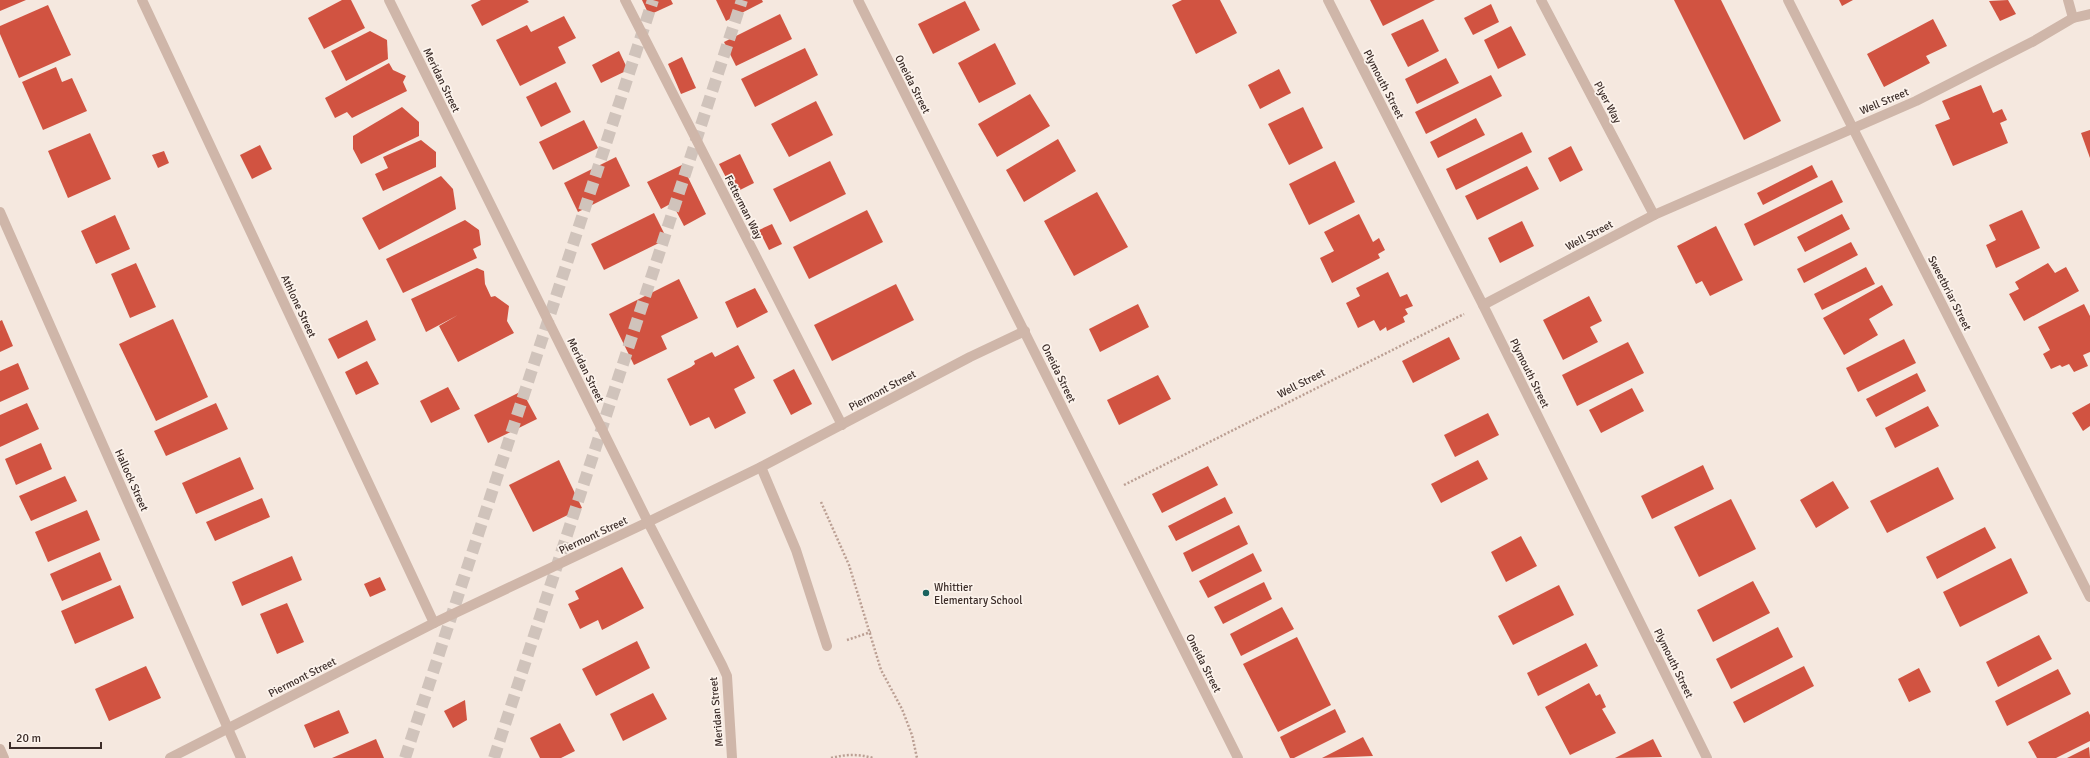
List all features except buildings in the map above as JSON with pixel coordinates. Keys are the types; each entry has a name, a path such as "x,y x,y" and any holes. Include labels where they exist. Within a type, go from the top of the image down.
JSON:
{"street":[{"name":"Athlone Street","path":"142,0 434,623"},
{"name":"Meridan Street","path":"389,0 648,522 727,676 732,758"},
{"name":"Fetterman Way","path":"625,0 842,425"},
{"name":"Oneida Street","path":"858,0 1238,758"},
{"name":"Plymouth Street","path":"1328,0 1483,305 1707,758"},
{"name":"Plyer Way","path":"1541,0 1654,214"},
{"name":"Sweetbriar Street","path":"1788,0 2090,597"},
{"path":"2068,0 2073,18"},
{"name":"Well Street","path":"1483,305 1654,214 1916,101 2034,41 2073,18 2090,14"},
{"name":"Hallock Street","path":"0,212 241,758"},
{"name":"Piermont Street","path":"170,758 434,623 648,522 761,466 970,357 1025,331"},
{"path":"761,466 796,550 828,646"},
{"path":"0,749 4,758"}],"path":[{"name":"Well Street","path":"1106,494 1483,305"},
{"path":"821,502 849,565 882,670 902,709 912,735 917,758"},
{"path":"828,646 871,632"},
{"path":"831,758 842,755 862,755 873,758"}],"tunnel":[{"path":"405,758 653,0"},
{"path":"494,758 742,0"}],"place":[{"name":"Whittier Elementary School","path":"926,593"}]}
